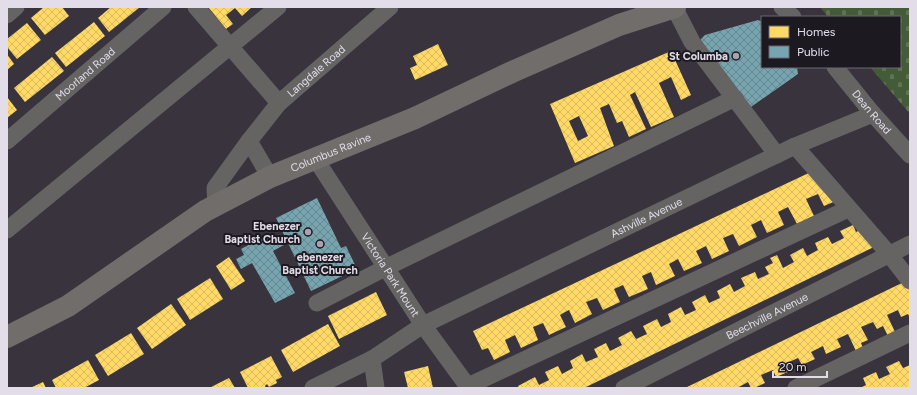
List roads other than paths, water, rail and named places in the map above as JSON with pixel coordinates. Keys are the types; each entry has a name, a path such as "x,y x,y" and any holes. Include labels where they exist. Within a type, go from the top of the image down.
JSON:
{"main road":[{"name":"Columbus Ravine","path":"7,337 68,306 216,205 270,177 414,118 512,72 619,25 675,7"}],"street":[{"path":"7,14 16,7"},
{"name":"Moorland Road","path":"7,141 163,7"},
{"path":"196,7 280,103"},
{"path":"7,230 278,7"},
{"name":"Langdale Road","path":"216,205 215,188 249,141 280,103 390,7"},
{"path":"675,7 692,42 777,155"},
{"path":"782,7 793,16"},
{"name":"Dean Road","path":"836,68 873,114 910,155"},
{"path":"317,304 385,268 735,98"},
{"name":"Ashville Avenue","path":"313,388 372,359 423,325 795,146 873,114"},
{"path":"249,141 270,177"},
{"path":"795,146 848,209 889,254 910,281"},
{"name":"Victoria Park Mount","path":"315,158 423,325 469,387"},
{"path":"469,387 848,209"},
{"name":"Beechville Avenue","path":"624,388 910,244"},
{"path":"796,388 910,333"},
{"path":"372,359 376,388"}],"place":[{"name":"St Columba","path":"736,56"},
{"name":"Ebenezer Baptist Church","path":"308,232"},
{"name":"ebenezer Baptist Church","path":"320,244"}]}
